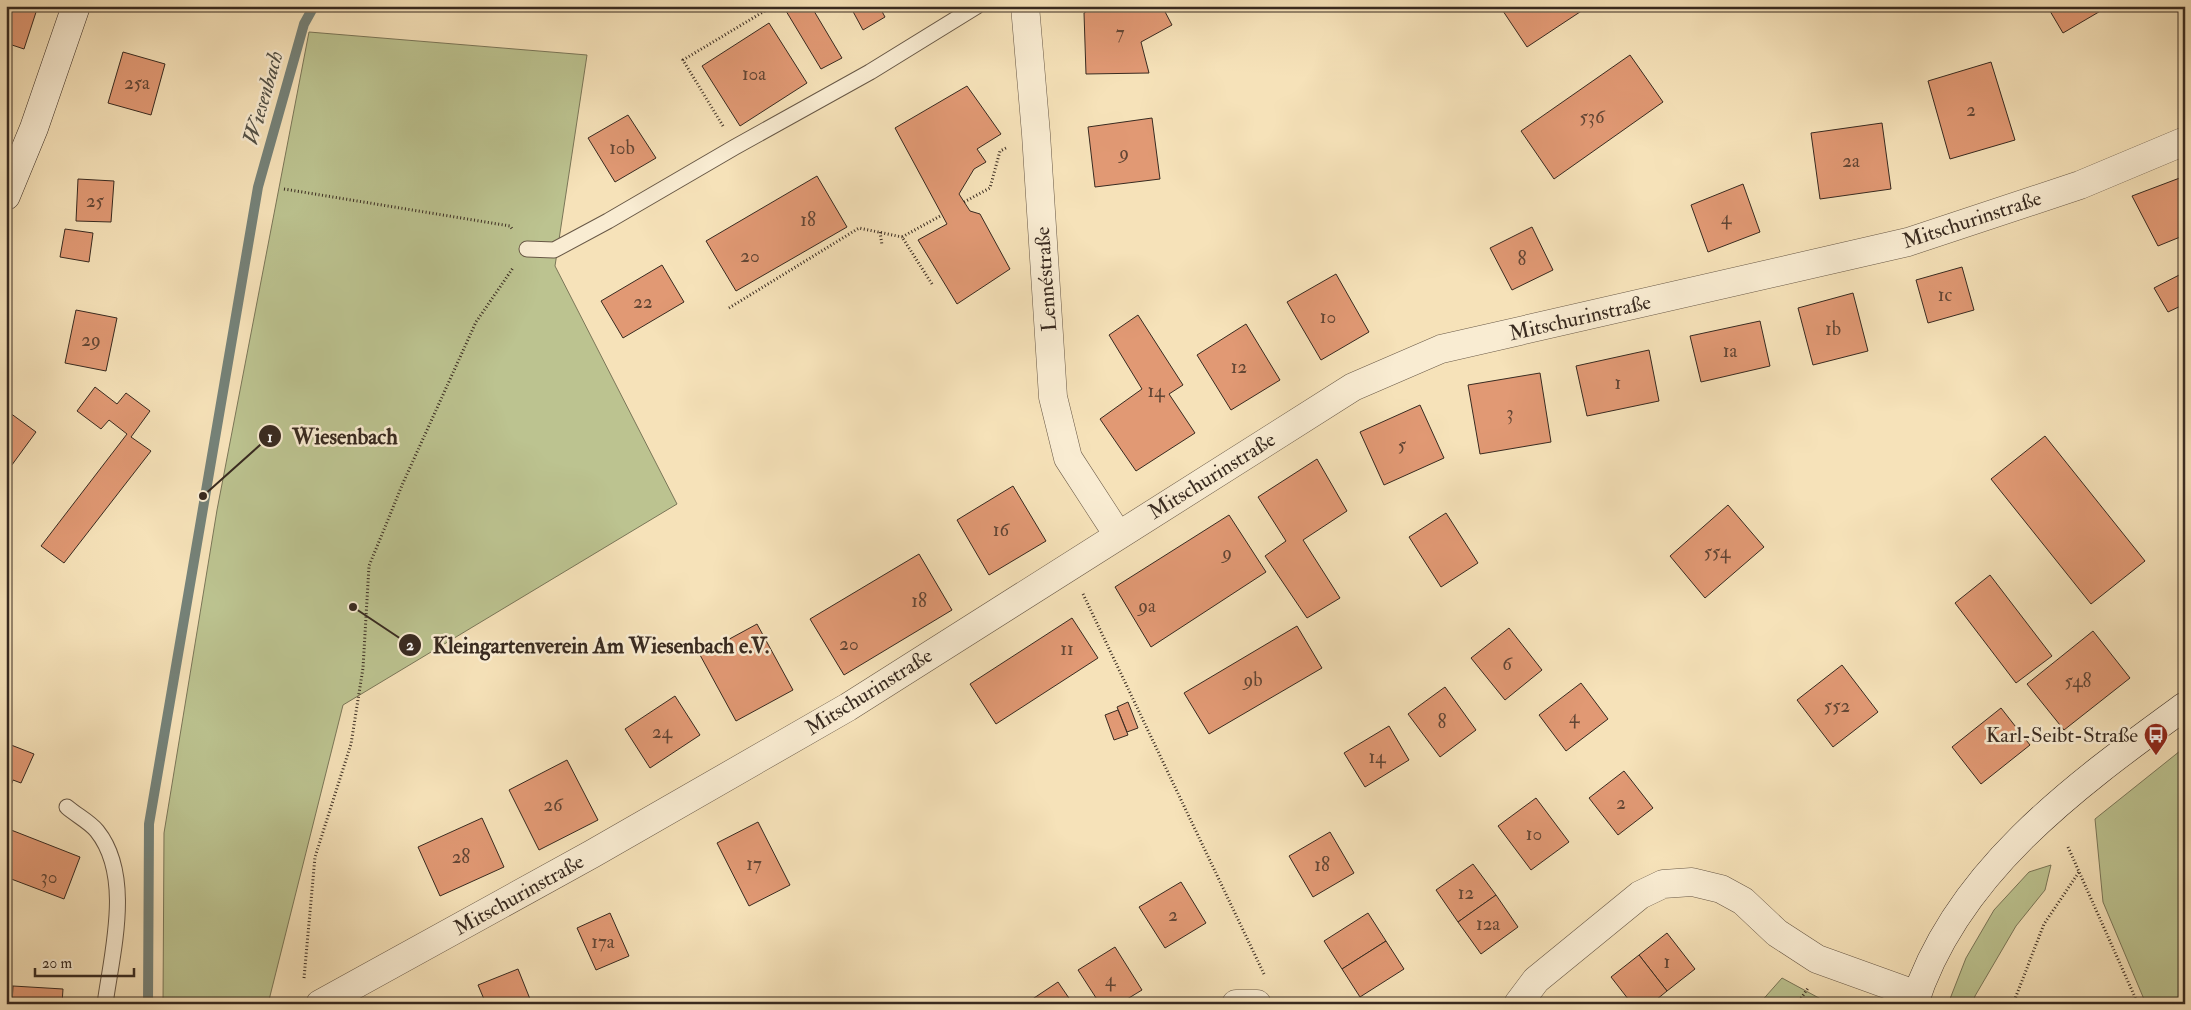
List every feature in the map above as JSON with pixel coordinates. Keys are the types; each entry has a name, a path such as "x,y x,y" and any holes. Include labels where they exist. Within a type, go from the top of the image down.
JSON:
{"street":[{"path":"6,196 34,128 76,6"},
{"name":"Lennéstraße","path":"1025,6 1036,134 1053,397 1068,458 1118,535"},
{"name":"Mitschurinstraße","path":"312,994 592,854 839,712 1353,387 1440,349 1908,242 2080,185 2185,141"},
{"path":"1518,1004 1536,980 1640,895 1663,884 1692,882 1721,890 1744,901 1776,933 1817,959 1915,999 1948,926 1991,869 2047,814 2141,738 2185,706"},
{"path":"1236,1004 1257,1004"}],"lane":[{"path":"526,249 554,250 870,72 977,6"},
{"path":"67,807 97,831 111,854 117,878 117,916 105,1004"}],"path":[{"path":"136,6 174,10 220,6"},
{"path":"735,147 683,60 773,6"},
{"path":"964,202 990,188 1000,151 1036,134"},
{"path":"284,189 510,226 526,249 476,322 403,483 369,566 363,668 353,734 315,857 312,994"},
{"path":"729,308 859,228 902,237 942,215"},
{"path":"880,232 882,245"},
{"path":"902,237 932,284"},
{"path":"1070,566 1264,974"},
{"path":"2068,847 2138,1004"},
{"path":"2013,1004 2044,924 2079,872"}],"green space":[{"path":"309,32 587,55 555,266 677,504 343,705 269,1000 254,1004 163,1004 164,833 217,510"},
{"path":"2185,747 2185,1004 2146,1004 2103,902 2095,819"},
{"path":"2051,865 2045,890 2016,926 1972,1004 1948,1004 1966,958 1994,910 2029,872"},
{"path":"1782,978 1830,1004 1759,1004"}],"building":[{"path":"6,6 38,6 24,49 6,43"},
{"path":"794,6 811,6 842,58 821,69 786,11"},
{"path":"850,6 879,6 885,17 863,30"},
{"path":"1095,6 1162,6 1172,25 1141,42 1149,73 1086,74 1084,13"},
{"path":"1503,6 1585,6 1586,8 1527,47 1501,8"},
{"path":"2047,6 2109,6 2063,33"},
{"path":"769,23 807,83 740,126 702,66"},
{"path":"123,52 165,64 151,115 108,103"},
{"path":"1630,55 1663,102 1554,179 1521,131"},
{"path":"1991,62 2015,140 1950,159 1928,81"},
{"path":"967,86 1001,134 977,149 986,162 974,169 959,194 970,211 980,214 1010,269 957,304 918,240 947,224 895,128"},
{"path":"628,115 656,158 615,182 588,138"},
{"path":"1152,118 1160,179 1095,187 1088,127"},
{"path":"1882,123 1891,189 1820,199 1811,133"},
{"path":"817,176 847,227 736,291 706,241"},
{"path":"2185,176 2185,235 2158,246 2132,196"},
{"path":"78,179 114,181 111,222 76,221"},
{"path":"1743,184 1760,232 1708,252 1691,205"},
{"path":"1532,227 1553,270 1512,290 1490,248"},
{"path":"65,229 93,233 89,262 60,257"},
{"path":"662,265 684,302 623,338 601,301"},
{"path":"1962,267 1974,310 1928,323 1916,280"},
{"path":"2185,272 2185,304 2168,312 2154,288"},
{"path":"1336,274 1369,332 1321,360 1287,302"},
{"path":"1853,293 1868,351 1813,365 1798,308"},
{"path":"76,310 117,318 106,371 65,363"},
{"path":"1138,315 1183,385 1169,394 1195,433 1136,471 1100,419 1142,389 1109,335"},
{"path":"1760,321 1770,366 1701,382 1690,336"},
{"path":"1246,324 1280,380 1231,410 1197,355"},
{"path":"1649,350 1659,401 1587,416 1576,366"},
{"path":"1540,373 1551,442 1480,454 1468,385"},
{"path":"95,387 117,404 126,393 150,411 131,437 151,451 64,563 41,546 127,434 109,420 101,429 77,411"},
{"path":"1420,405 1444,458 1384,485 1360,432"},
{"path":"6,410 36,432 6,473"},
{"path":"2045,436 2145,561 2091,604 1991,479"},
{"path":"1317,459 1347,511 1303,540 1340,598 1307,618 1265,556 1286,541 1258,497"},
{"path":"1013,486 1046,541 989,575 957,520"},
{"path":"1728,505 1764,547 1705,598 1670,556"},
{"path":"1446,513 1478,563 1441,587 1409,537"},
{"path":"1229,515 1266,572 1151,647 1115,587"},
{"path":"919,554 952,610 844,675 810,619"},
{"path":"1990,575 2052,656 2016,683 1955,603"},
{"path":"1072,618 1098,658 996,724 970,684"},
{"path":"757,624 793,690 736,721 700,655"},
{"path":"1297,626 1322,668 1209,734 1184,693"},
{"path":"1509,628 1542,670 1505,700 1471,658"},
{"path":"2093,631 2130,678 2064,730 2027,684"},
{"path":"1842,665 1878,712 1833,747 1797,700"},
{"path":"1581,683 1608,719 1566,751 1539,715"},
{"path":"1445,687 1476,730 1440,757 1408,714"},
{"path":"675,696 700,735 650,768 625,729"},
{"path":"1128,702 1138,728 1127,732 1117,707"},
{"path":"2001,708 2030,745 1981,784 1952,747"},
{"path":"1118,710 1128,735 1114,740 1105,715"},
{"path":"1389,726 1409,760 1365,787 1344,753"},
{"path":"6,743 34,754 21,783 13,780 6,799"},
{"path":"567,760 598,820 539,850 509,790"},
{"path":"1624,771 1653,808 1618,835 1589,798"},
{"path":"1536,798 1569,842 1531,870 1498,826"},
{"path":"482,818 504,867 440,896 418,847"},
{"path":"758,822 790,885 749,906 717,843"},
{"path":"6,828 80,857 64,899 6,877"},
{"path":"1330,832 1354,873 1313,897 1289,856"},
{"path":"1473,864 1496,895 1458,922 1436,890"},
{"path":"1181,882 1206,923 1165,948 1139,907"},
{"path":"1496,895 1518,927 1481,954 1458,922"},
{"path":"610,913 629,956 596,970 577,928"},
{"path":"1368,913 1386,941 1342,969 1324,941"},
{"path":"1667,933 1695,969 1667,991 1639,955"},
{"path":"1386,941 1404,969 1360,997 1342,969"},
{"path":"1115,947 1142,990 1119,1004 1100,1004 1078,970"},
{"path":"1639,955 1667,991 1651,1004 1632,1004 1611,977"},
{"path":"518,969 532,1004 486,1004 478,985"},
{"path":"1058,982 1073,1004 1025,1004"},
{"path":"6,985 13,986 12,1004 6,1004"},
{"path":"13,986 63,989 62,1004 12,1004"}],"waterway":[{"name":"Wiesenbach","path":"148,1004 149,824 258,187 304,24 314,6"}],"place":[{"name":"Wiesenbach","path":"203,496"},
{"name":"Kleingartenverein Am Wiesenbach e.V.","path":"353,607"},
{"name":"Karl-Seibt-Straße","path":"2156,756"}]}
